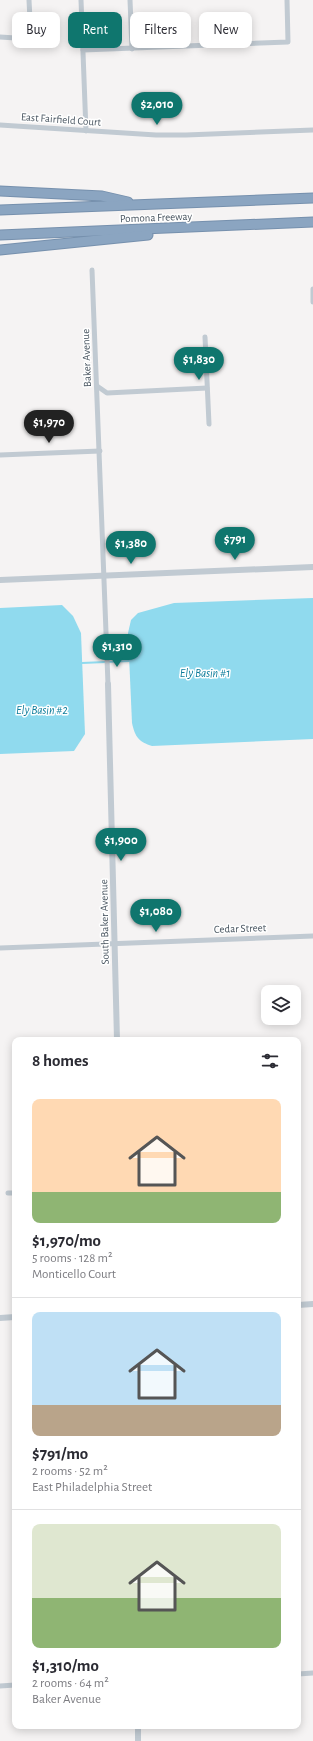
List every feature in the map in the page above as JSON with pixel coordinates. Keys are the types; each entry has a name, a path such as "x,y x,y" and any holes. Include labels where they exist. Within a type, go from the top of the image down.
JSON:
{"highway":[{"path":"0,191 102,196 141,205"},
{"name":"Pomona Freeway","path":"0,210 313,198"},
{"name":"Pomona Freeway","path":"0,235 313,222"},
{"path":"0,250 38,245 252,225"}],"street":[{"path":"0,37 31,39 29,0"},
{"path":"80,0 86,131"},
{"path":"130,0 132,49"},
{"path":"83,50 288,42 287,0"},
{"name":"East Fairfield Court","path":"0,125 86,131 186,135 313,130"},
{"name":"Baker Avenue","path":"92,270 105,575 108,684"},
{"path":"313,289 313,302"},
{"path":"205,336 209,424"},
{"path":"97,386 107,393 208,388"},
{"path":"0,455 100,451"},
{"path":"0,580 313,567"},
{"name":"South Baker Avenue","path":"108,684 117,1037"},
{"name":"Cedar Street","path":"0,948 313,936"},
{"path":"301,1305 313,1304"},
{"path":"0,1318 12,1317"},
{"path":"301,1674 313,1673"},
{"path":"0,1686 12,1685"},
{"path":"138,1729 138,1741"}],"water":[{"name":"Ely Basin #1","path":"313,598 313,739 152,746 144,743 138,738 132,723 128,633 131,620 138,613 174,603"},
{"name":"Ely Basin #2","path":"62,605 73,616 81,633 85,734 74,751 0,754 0,608"}],"waterway":[{"path":"82,663 129,661"}]}
